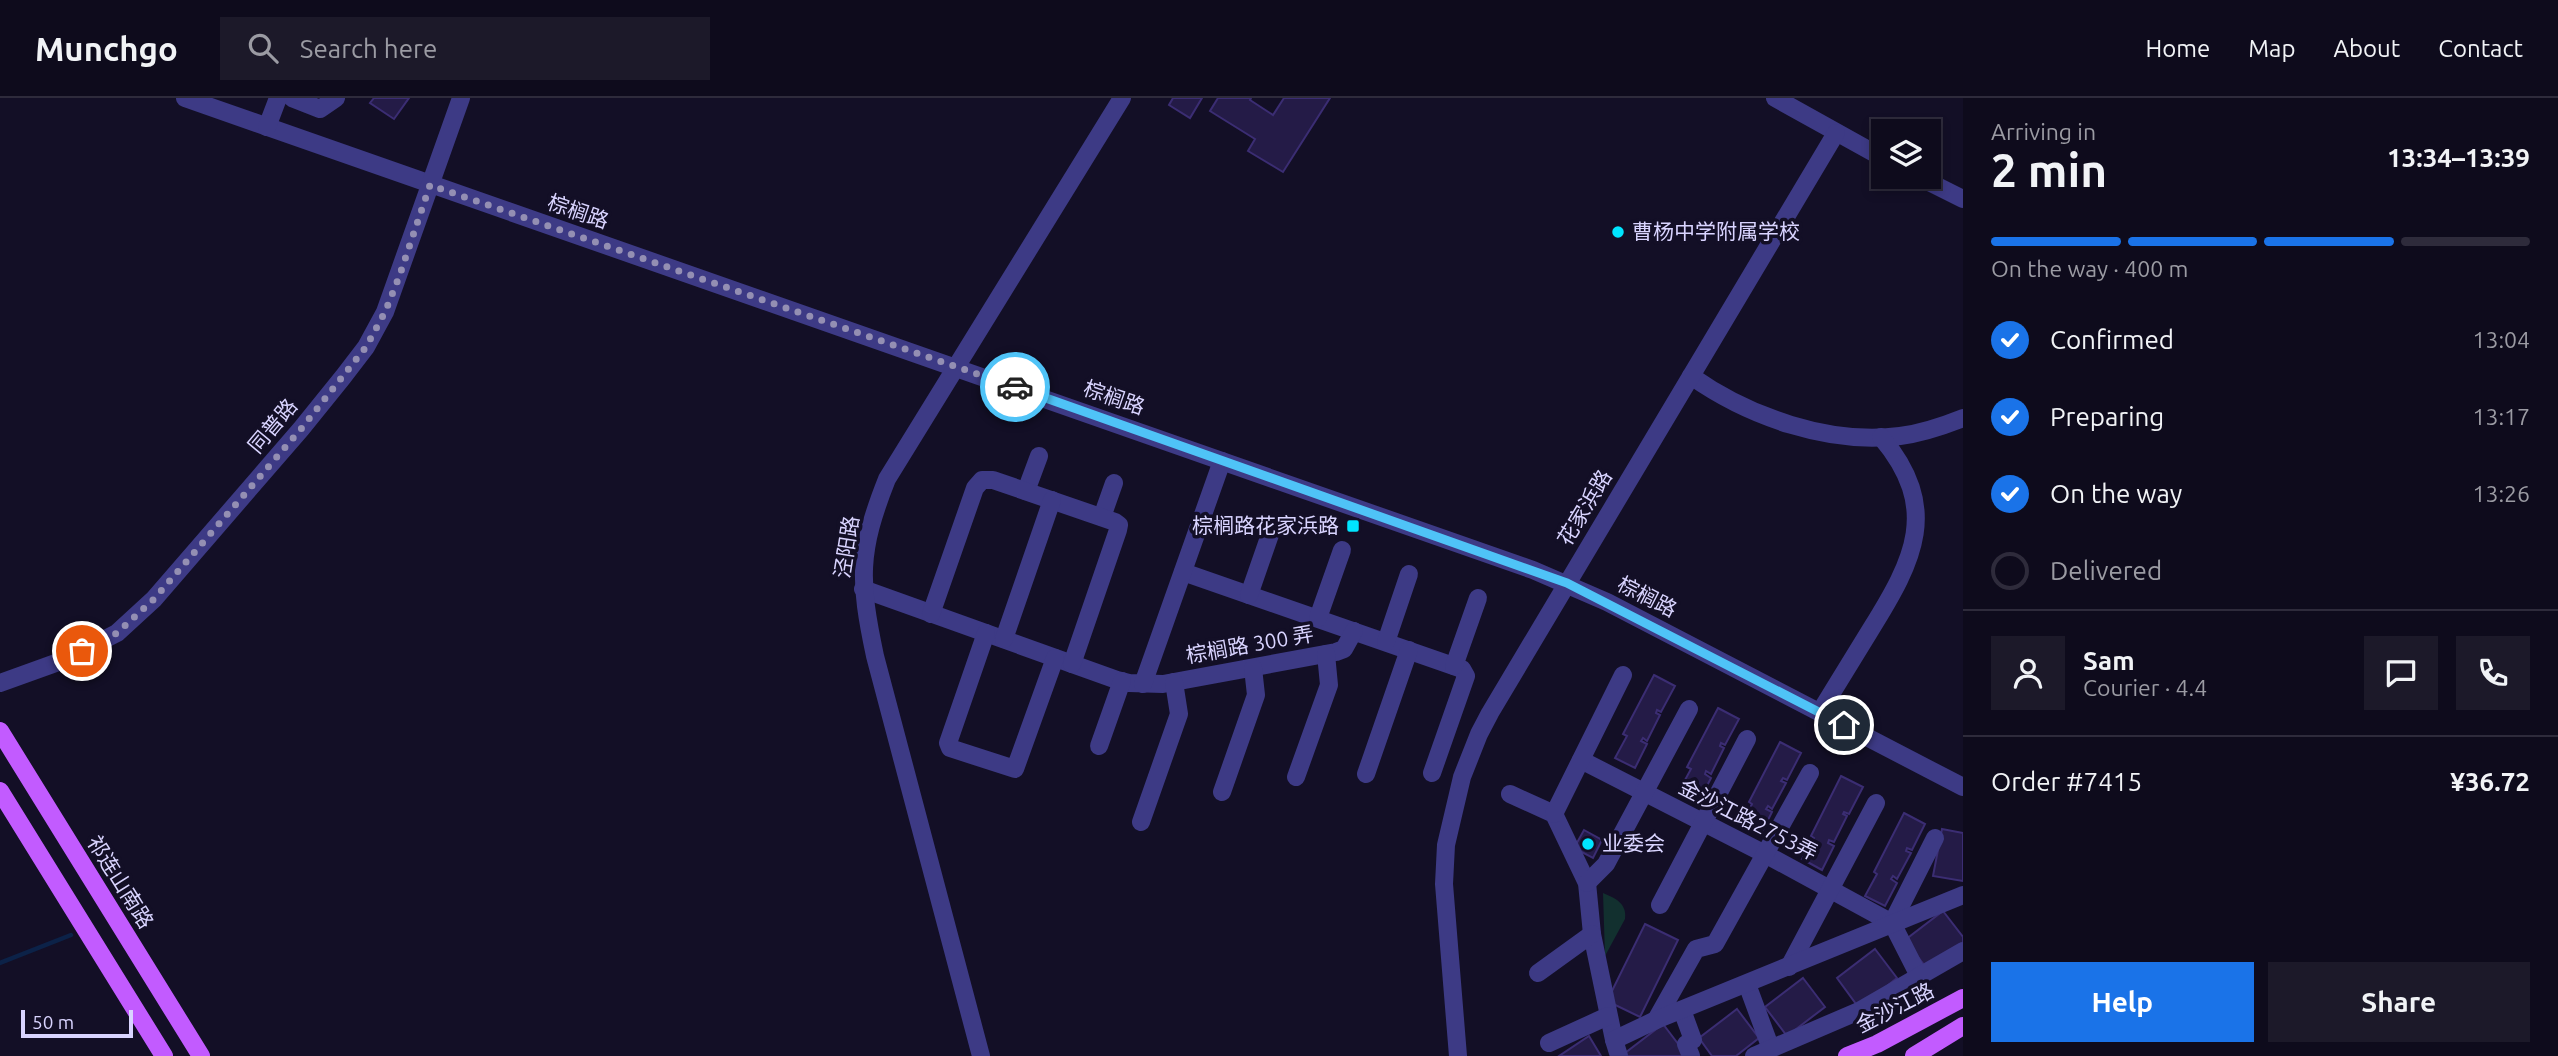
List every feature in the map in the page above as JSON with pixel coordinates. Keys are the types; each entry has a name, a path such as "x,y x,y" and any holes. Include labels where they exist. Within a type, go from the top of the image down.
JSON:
{"main road":[{"name":"祁连山南路","path":"0,732 201,1056"},
{"path":"0,791 164,1056"},
{"name":"金沙江路","path":"1847,1056 1877,1044 1963,998"},
{"path":"1914,1056 1963,1026"}],"street":[{"name":"棕榈路","path":"185,98 1567,583 1963,786"},
{"path":"267,127 278,98"},
{"path":"292,98 320,109 336,98"},
{"name":"同普路","path":"0,682 64,660 117,633 154,599 284,449 366,347 394,289 461,98"},
{"name":"泾阳路","path":"981,1056 875,656 863,589 866,541 887,479 1122,98"},
{"path":"1775,98 1871,152"},
{"name":"花家浜路","path":"1458,1056 1444,884 1446,845 1455,800 1479,734 1836,133"},
{"path":"1941,188 1963,199"},
{"path":"1691,376 1716,394 1765,415 1839,435 1881,438 1921,432 1963,418"},
{"path":"1905,470 1909,451 1921,432"},
{"path":"1820,712 1899,583 1907,564 1917,521 1915,503 1905,470 1881,438"},
{"path":"1026,491 1039,456"},
{"name":"棕榈路 300 弄","path":"1143,684 1222,461"},
{"path":"931,614 975,488 982,480 993,480 1119,525 1064,661 1015,769 950,748 948,743 986,633"},
{"path":"1102,517 1114,483"},
{"path":"1004,639 1052,500"},
{"path":"1249,595 1273,526"},
{"path":"1318,618 1342,550"},
{"name":"棕榈路 300 弄","path":"1183,572 1454,666"},
{"path":"1385,642 1409,574"},
{"name":"棕榈路 300 弄","path":"863,589 1122,681 1143,684 1174,682 1326,654 1344,649 1354,631"},
{"path":"1432,773 1466,676 1462,668 1454,666 1478,598"},
{"path":"1366,774 1409,650"},
{"path":"1296,777 1329,685 1326,654"},
{"path":"1222,792 1256,695 1253,668"},
{"path":"1554,814 1623,675"},
{"path":"1099,746 1122,681"},
{"path":"1141,822 1179,714 1174,682"},
{"path":"1587,883 1606,864 1689,709"},
{"path":"1660,905 1748,740"},
{"name":"金沙江路2753弄","path":"1581,760 1765,854 1892,923"},
{"path":"1656,1020 1696,949 1715,944 1810,773"},
{"path":"1510,794 1554,814 1587,883 1592,934 1616,1048 1656,1020 1963,895"},
{"path":"1789,967 1876,803"},
{"path":"1892,923 1935,838"},
{"path":"1892,923 1919,976"},
{"path":"1538,973 1592,934"},
{"path":"1754,1056 1859,1010 1963,951"},
{"path":"1747,984 1771,1049"},
{"path":"1682,1010 1693,1040 1686,1044 1691,1056"},
{"path":"1549,1043 1608,1016"}],"green space":[{"path":"1603,893 1619,902 1625,913 1625,919 1605,956"}],"building":[{"path":"374,98 409,98 394,119 370,103"},
{"path":"1173,98 1202,98 1190,118 1169,105"},
{"path":"1218,98 1251,98 1250,100 1273,115 1284,98 1330,98 1283,172 1248,151 1255,139 1210,111"},
{"path":"1654,675 1675,686 1661,712 1657,710 1656,713 1660,715 1647,741 1643,738 1641,741 1647,744 1635,768 1615,758 1627,736 1623,734"},
{"path":"1718,708 1739,719 1725,745 1721,743 1720,746 1724,748 1711,774 1706,771 1705,774 1711,778 1699,801 1679,791 1691,769 1687,767"},
{"path":"1780,742 1801,753 1787,780 1783,778 1781,781 1786,783 1772,809 1768,806 1766,809 1772,812 1760,836 1741,826 1752,804 1749,802"},
{"path":"1841,776 1863,787 1849,814 1844,812 1847,816 1834,842 1829,840 1828,843 1834,846 1822,870 1802,859"},
{"path":"1904,813 1925,824 1912,850 1907,848 1906,851 1911,853 1897,879 1893,876 1891,879 1897,883 1885,906 1865,896"},
{"path":"1942,829 1963,833 1963,881 1933,876"},
{"name":"业委会","path":"1584,830 1602,840 1593,858 1574,848"},
{"path":"1943,911 1963,937 1963,943 1928,970 1905,940"},
{"path":"1645,924 1678,940 1640,1017 1607,1001"},
{"path":"1875,949 1897,978 1859,1008 1837,978"},
{"path":"1803,978 1825,1007 1787,1036 1765,1007"},
{"path":"1737,1009 1759,1038 1736,1056 1712,1056 1699,1038"},
{"path":"1663,1024 1685,1053 1681,1056 1627,1056 1625,1053"},
{"path":"1589,1036 1601,1056 1559,1056"}],"waterway":[{"path":"0,963 71,935"}],"way so far":[{"path":"82,651 117,633 154,599 301,429 366,347 385,312 399,277 430,185 1015,387"}],"place":[{"name":"曹杨中学附属学校","path":"1618,232"},
{"name":"棕榈路花家浜路","path":"1353,526"},
{"name":"业委会","path":"1588,844"}],"route":[{"path":"1015,387 1567,583 1844,725"}]}
